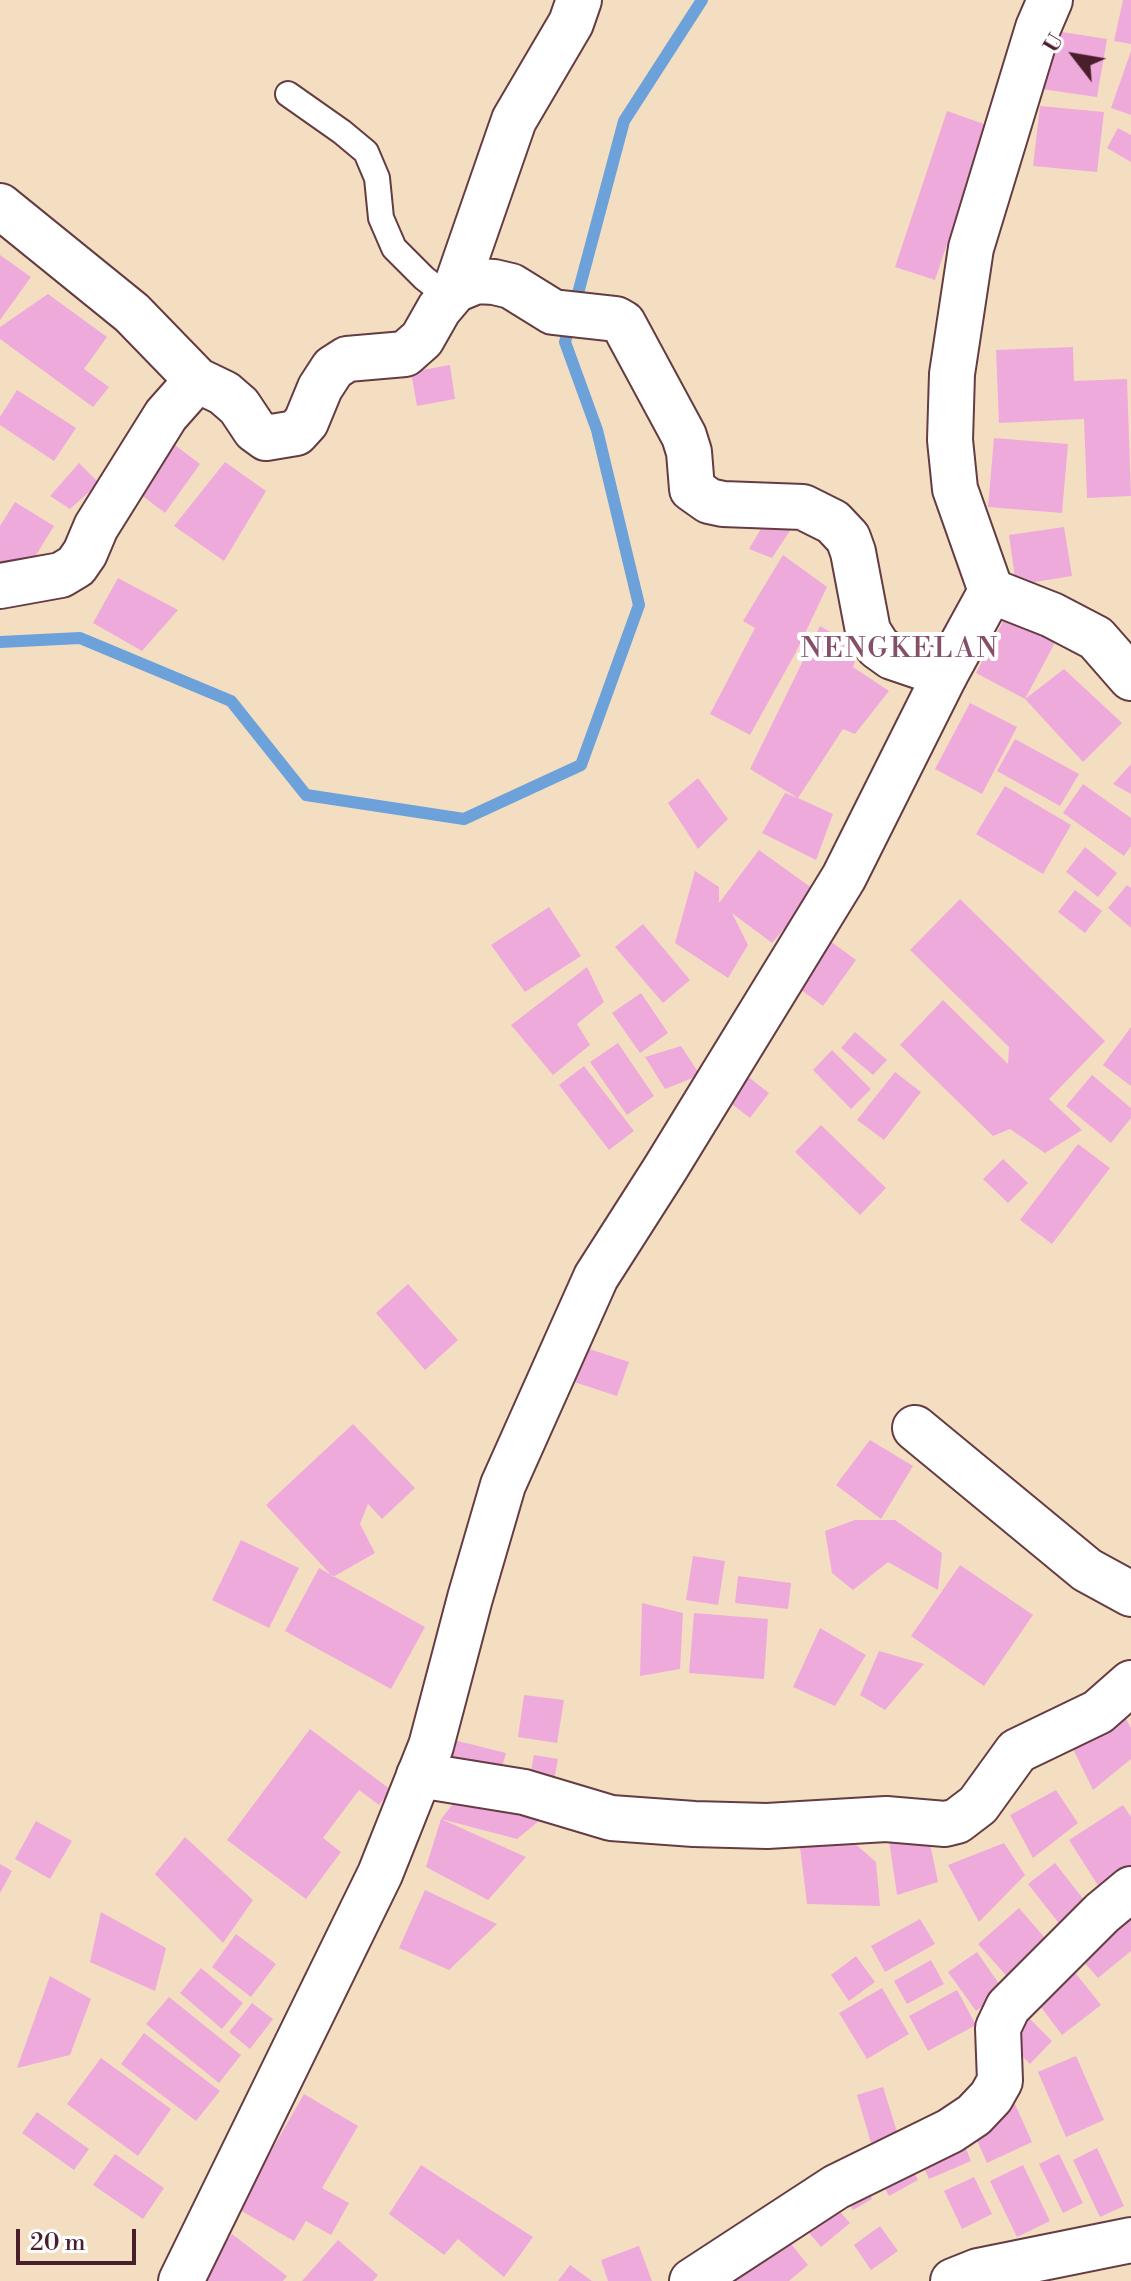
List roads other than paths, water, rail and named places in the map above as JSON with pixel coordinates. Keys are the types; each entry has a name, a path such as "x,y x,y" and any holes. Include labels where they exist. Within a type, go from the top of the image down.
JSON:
{"street":[{"path":"0,206 132,313 197,380 224,393 239,406 255,430 281,436 306,422 320,388 333,368 347,359 405,354 422,339 452,294 514,120 571,23 579,0"},
{"path":"181,2281 380,1874 431,1746 503,1485 596,1277 844,877 945,675 991,591 955,489 950,440 952,374 971,248 1038,28 1050,0"},
{"path":"452,294 477,281 494,282 511,286 553,312 616,319 625,325 684,436 689,452 692,489 701,498 723,504 803,507 833,522 848,538 868,631 878,647 892,657 945,675"},
{"path":"0,586 54,577 76,566 110,504 166,415 197,380"},
{"path":"991,591 1052,615 1114,634 1131,678"},
{"path":"915,1428 1087,1570 1131,1594"},
{"path":"419,1775 524,1792 611,1818 767,1826 886,1819 945,1824 957,1821 978,1805 1017,1751 1098,1712 1131,1683"},
{"path":"692,2281 836,2187 950,2131 974,2115 991,2097 1000,2081 998,2028 1008,2007 1102,1913 1131,1889"},
{"path":"953,2281 978,2271 1131,2240"}],"lane":[{"path":"288,94 366,152 377,178 381,218 394,248 424,278 452,294"}],"waterway":[{"path":"0,642 80,638 231,701 306,795 464,819 581,765 639,605 597,430 565,342 624,121 702,0"}],"district":[{"name":"NENGKELAN","path":"900,650"}]}
